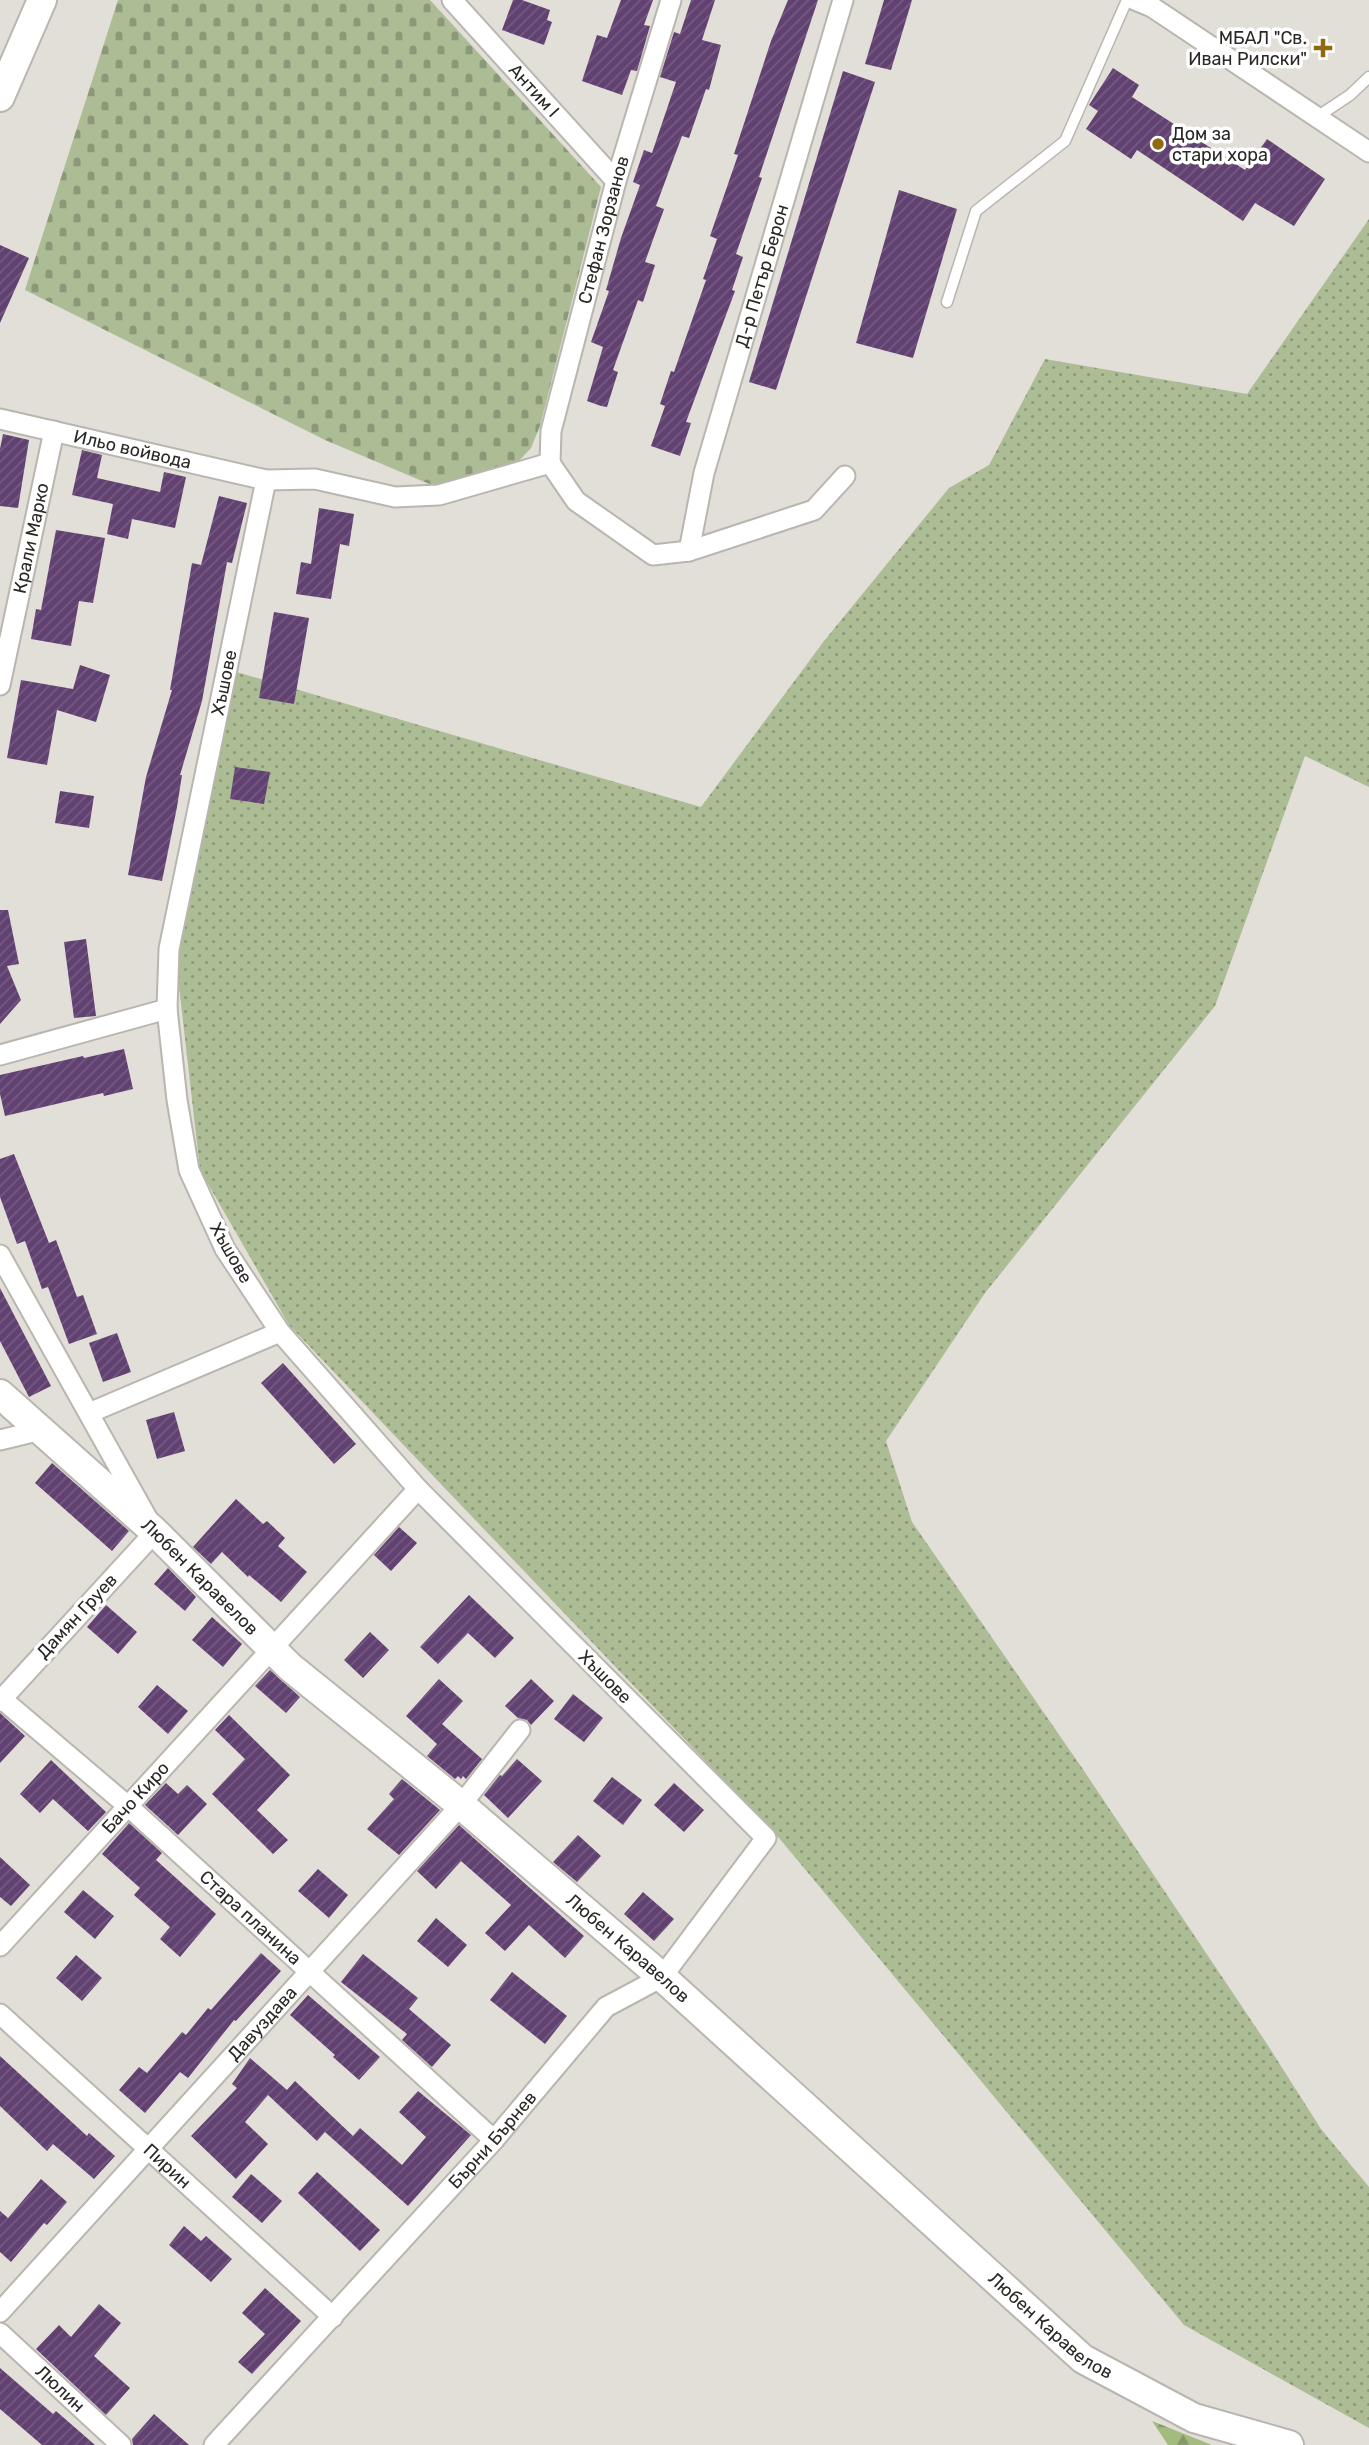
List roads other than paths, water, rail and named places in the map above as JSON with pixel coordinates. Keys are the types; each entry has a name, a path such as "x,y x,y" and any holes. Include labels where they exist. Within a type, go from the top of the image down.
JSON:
{"street":[{"path":"0,97 42,0"},
{"name":"Стефан Зорзанов","path":"550,463 551,431 616,181 671,0"},
{"name":"Д-р Петър Берон","path":"689,551 704,473 842,0"},
{"path":"1135,0 1152,7 1369,152"},
{"name":"Антим I","path":"461,4 616,181"},
{"name":"Ильо войвода","path":"0,419 266,480 315,480 395,497 439,495 550,463"},
{"name":"Крали Марко","path":"0,685 54,432"},
{"path":"550,463 576,501 653,555 689,551 814,510 845,477"},
{"name":"Хъшове","path":"266,480 169,949 167,1009 177,1100 189,1170 225,1249 280,1332 418,1489 765,1838"},
{"path":"0,1055 167,1009"},
{"path":"0,1255 155,1532"},
{"path":"89,1413 280,1332"},
{"name":"Любен Каравелов","path":"0,1394 155,1532 290,1667 461,1805 662,1977 1083,2359 1194,2418 1289,2445"},
{"path":"0,1440 41,1430"},
{"name":"Бачо Киро","path":"0,1946 418,1489"},
{"name":"Дамян Груев","path":"1,1700 155,1532"},
{"name":"Стара планина","path":"1,1700 129,1807 494,2140"},
{"name":"Давуздава","path":"0,2312 461,1805 520,1730"},
{"name":"Бърни Бърнев","path":"214,2445 494,2140 606,2007 662,1977 765,1838"},
{"name":"Пирин","path":"0,2014 333,2317"},
{"name":"Люлин","path":"0,2333 121,2445"}],"lane":[{"path":"947,302 976,211 1065,141 1127,0"},
{"path":"1317,117 1350,95 1369,77"}],"place":[{"name":"МБАЛ \"Св. Иван Рилски\"","path":"1323,48"},
{"name":"Дом за стари хора","path":"1158,144"}]}
